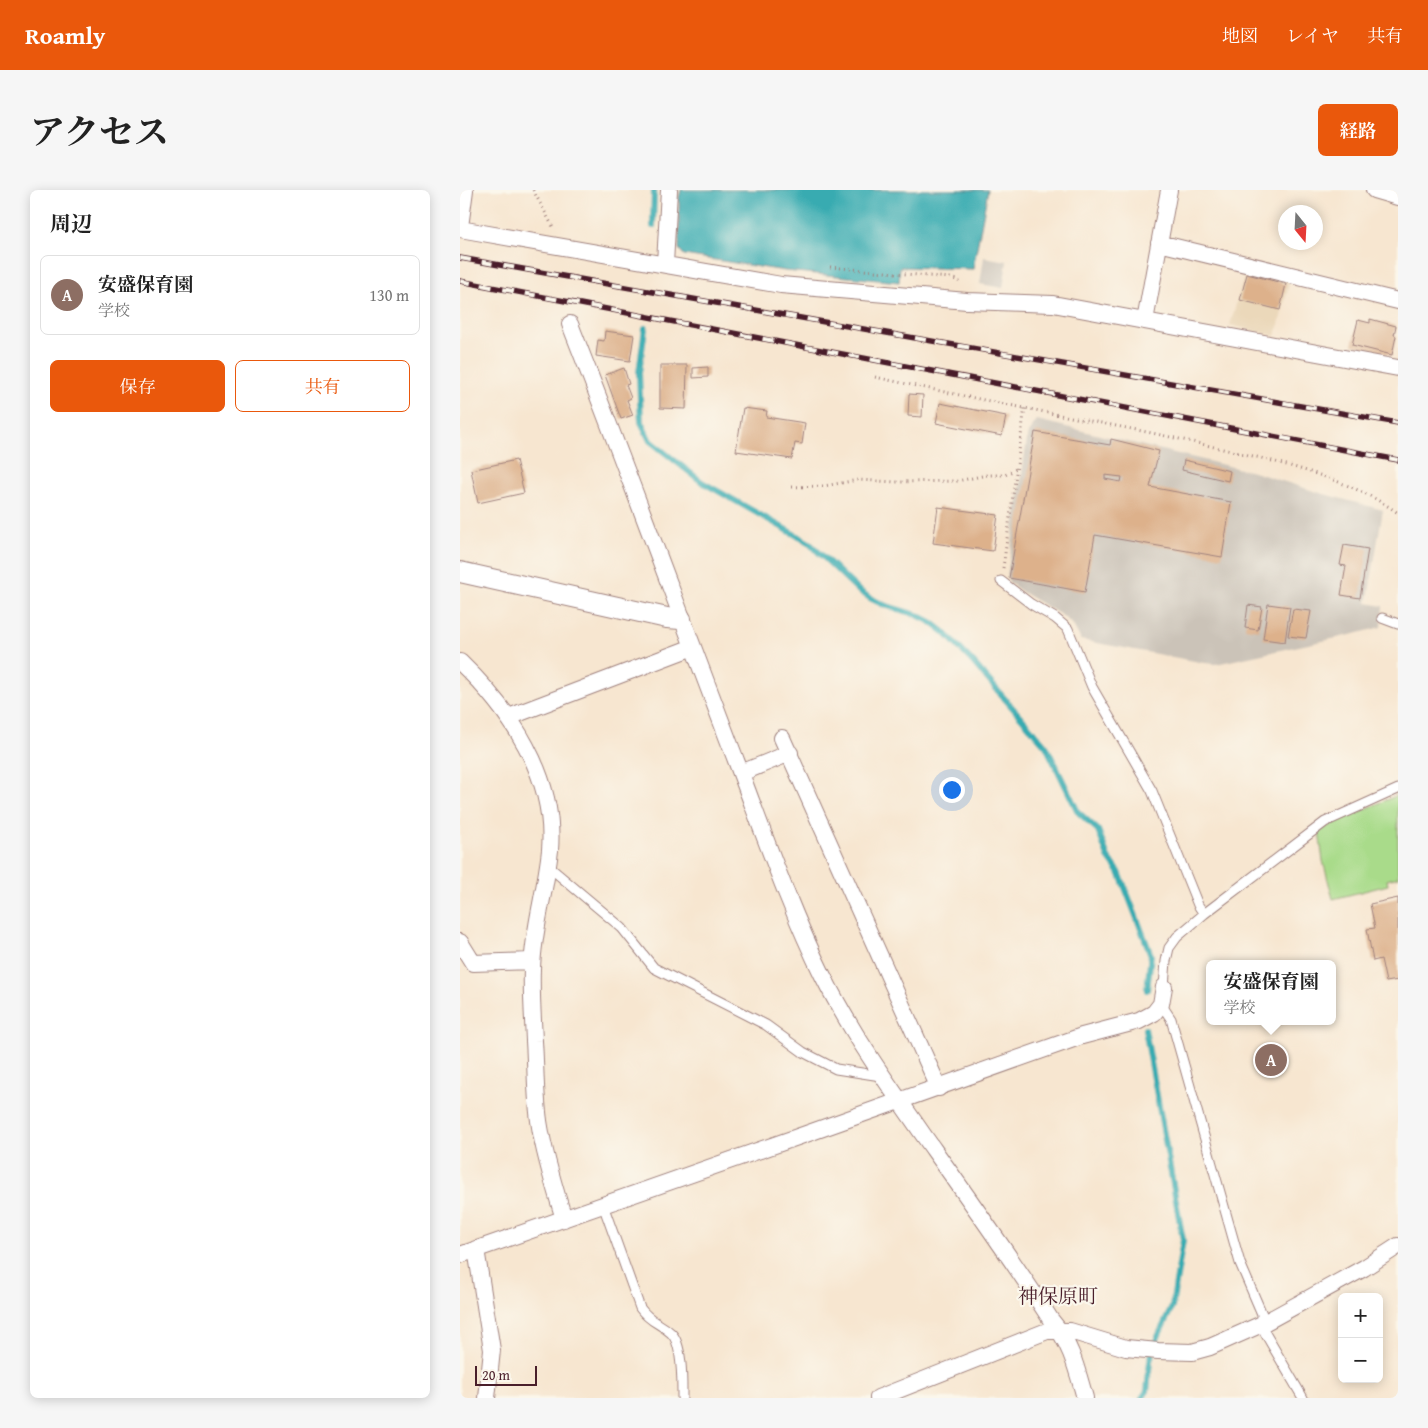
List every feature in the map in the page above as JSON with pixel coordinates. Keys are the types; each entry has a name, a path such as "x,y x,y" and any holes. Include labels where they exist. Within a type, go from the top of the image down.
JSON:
{"street":[{"path":"465,190 460,228 781,285 967,301 1054,304 1398,368"},
{"path":"665,264 669,190"},
{"path":"1145,321 1169,190"},
{"path":"1159,243 1398,300"},
{"path":"570,324 622,455 681,618 799,923 818,966 843,1015 881,1076 960,1186 1059,1330 1074,1357 1085,1398"},
{"path":"460,572 666,618 681,618"},
{"path":"509,717 693,647"},
{"path":"460,662 483,684 509,717 537,768 548,812 550,848 532,961 537,1093 540,1127 564,1219"},
{"path":"782,738 939,1088"},
{"path":"741,773 790,753"},
{"path":"460,942 472,963 532,961"},
{"path":"460,1255 939,1088 1082,1036 1139,1021 1154,1013 1161,1004 1164,987"},
{"path":"878,1398 1034,1334 1059,1330 1070,1331 1113,1345 1153,1351 1192,1352 1210,1347 1262,1324 1364,1268 1398,1246"},
{"path":"476,1249 492,1350 487,1398"}],"lane":[{"path":"1001,581 1068,629 1092,686 1152,791 1198,905 1204,914"},
{"path":"1382,618 1398,624"},
{"path":"1164,987 1169,948 1177,937 1204,914 1325,822 1398,789"},
{"path":"548,866 622,928 654,968 766,1025 803,1052 836,1069 881,1076"},
{"path":"1161,1004 1171,1019 1240,1263 1262,1314 1262,1324 1303,1398"},
{"path":"604,1205 640,1308 647,1318 672,1334 679,1350 682,1370 682,1398"}],"path":[{"path":"533,190 553,228"},
{"path":"875,377 936,391 1206,444 1288,465 1352,486 1398,513"},
{"path":"1001,581 1025,407"},
{"path":"792,488 824,486 858,480 895,482 957,481 987,475 1005,475 1016,469"}],"shaded area":[{"path":"984,257 1007,261 1003,288 980,284"},
{"path":"1246,270 1290,281 1276,336 1230,325"},
{"path":"1037,420 1257,473 1383,510 1367,603 1383,606 1381,627 1216,664 1081,640 1073,625 1063,616 1024,593 1009,582 1007,577 1028,433"}],"green space":[{"path":"1398,795 1398,877 1387,880 1388,885 1333,899 1323,861 1319,832 1335,822"}],"water":[{"path":"681,190 988,190 973,269 900,267 899,282 785,271 684,255 679,249 679,197"}],"building":[{"path":"1247,274 1286,284 1280,310 1240,300"},
{"path":"1370,319 1396,326 1392,355 1352,345 1358,320 1370,323"},
{"path":"605,331 634,335 630,361 596,356 598,340 604,341"},
{"path":"660,365 687,365 686,409 660,408"},
{"path":"708,367 708,377 693,378 693,368"},
{"path":"624,368 629,384 626,385 631,398 627,400 633,415 621,419 605,375"},
{"path":"909,394 923,395 922,417 908,416"},
{"path":"940,403 1006,416 1002,436 936,423"},
{"path":"743,408 767,411 766,417 805,423 802,444 795,443 792,459 736,451"},
{"path":"1035,432 1110,445 1111,439 1159,451 1150,487 1231,502 1222,557 1095,535 1085,592 1009,578","holes":["1105,475 1122,477 1121,482 1105,479"]},
{"path":"516,460 524,493 478,503 471,470"},
{"path":"1184,460 1230,471 1228,481 1182,470"},
{"path":"938,507 998,515 993,551 933,543"},
{"path":"1344,545 1368,549 1360,598 1341,595 1346,566 1340,565"},
{"path":"1268,604 1290,607 1285,642 1263,639"},
{"path":"1248,605 1262,607 1258,630 1245,628"},
{"path":"1293,609 1311,611 1306,638 1288,636"},
{"path":"1398,898 1398,980 1386,982 1381,959 1373,961 1367,929 1375,928 1370,904"}],"waterway":[{"path":"653,226 654,190"},
{"path":"645,328 639,373 641,422 650,441 702,482 808,542 858,590 870,598 884,605 917,615 931,622 944,632 1046,746 1078,812 1098,830 1108,857 1119,872 1151,955 1147,990"},
{"path":"1142,1398 1147,1391 1150,1361 1155,1343 1172,1307 1183,1240 1145,1029"}],"railway":[{"path":"460,258 1398,423"},
{"path":"460,281 1398,460"}],"place":[{"name":"安盛保育園","path":"1271,1060"}],"district":[{"name":"神保原町","path":"1058,1296"}]}
